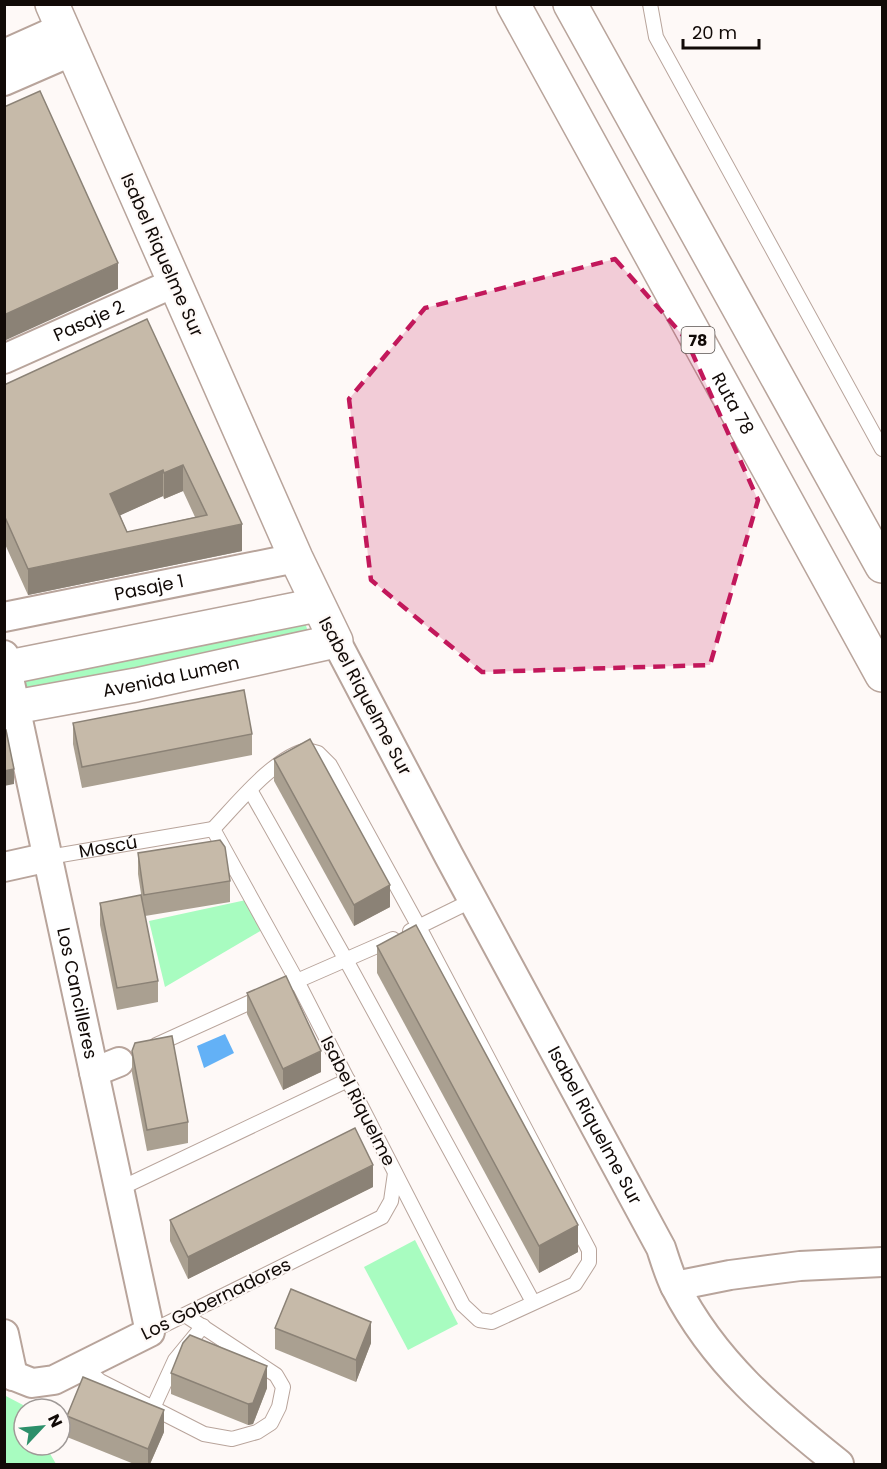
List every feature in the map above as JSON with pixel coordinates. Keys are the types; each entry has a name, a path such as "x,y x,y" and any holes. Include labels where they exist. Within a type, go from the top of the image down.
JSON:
{"main road":[{"name":"Ruta 78","path":"513,4 882,675"},
{"path":"570,4 882,566"},
{"name":"Isabel Riquelme Sur","path":"63,28 296,558 336,641"},
{"path":"6,663 317,605"},
{"name":"Avenida Lumen","path":"10,708 136,685 336,641"}],"street":[{"path":"4,54 63,28"},
{"path":"4,81 63,28"},
{"name":"Pasaje 2","path":"4,359 174,283"},
{"name":"Pasaje 1","path":"4,617 296,558"},
{"name":"Isabel Riquelme Sur","path":"336,641 661,1248 675,1286 700,1328 726,1363 788,1423 839,1464"},
{"name":"Los Cancilleres","path":"6,663 10,708 48,857 121,1061 119,1189 150,1332"},
{"name":"Moscú","path":"4,867 48,857"},
{"path":"675,1286 730,1275 800,1266 882,1262"},
{"name":"Los Gobernadores","path":"9,1374 32,1383 54,1380 150,1332"},
{"path":"4,1334 9,1374"}],"lane":[{"path":"650,4 656,37 882,449"},
{"name":"Isabel Riquelme","path":"213,829 297,981 464,1305 479,1320 492,1322 575,1284 589,1262 589,1250 419,927 330,765 318,753 306,750 295,752 281,761 250,790"},
{"path":"213,829 250,790 533,1302"},
{"name":"Moscú","path":"48,857 213,829"},
{"path":"121,1061 419,927 473,900"},
{"path":"119,1189 348,1080"},
{"name":"Los Gobernadores","path":"150,1332 382,1217 391,1201 395,1173"},
{"path":"82,1366 100,1381 204,1434 232,1439 257,1432 271,1423 279,1407 283,1387 276,1375 185,1315"},
{"path":"153,1408 175,1360 203,1326"}],"highlighted area":[{"path":"615,259 686,339 758,500 710,665 482,672 371,580 349,399 425,308"}],"green space":[{"path":"303,618 311,639 23,697 19,673"},
{"path":"246,900 262,930 165,987 149,921"},
{"path":"415,1240 458,1324 408,1350 364,1267"},
{"path":"4,1395 12,1399 12,1457 52,1457 56,1464 5,1464"}],"water":[{"path":"225,1034 234,1053 204,1068 197,1046"}],"building":[{"path":"40,91 118,263 4,315 4,107"},
{"path":"147,319 242,524 28,569 4,515 4,385","holes":["183,465 207,515 127,532 110,494 163,470 164,473"]},
{"path":"244,690 252,734 82,767 73,723"},
{"path":"4,730 6,730 14,769 4,771"},
{"path":"310,739 390,885 354,905 274,759"},
{"path":"220,840 225,847 230,881 144,895 138,853"},
{"path":"141,895 158,981 117,988 100,903"},
{"path":"416,925 578,1225 539,1246 377,946"},
{"path":"286,976 321,1051 283,1069 247,993"},
{"path":"172,1036 188,1122 147,1130 132,1051 135,1043"},
{"path":"355,1128 373,1165 188,1257 170,1220"},
{"path":"291,1289 371,1322 356,1360 275,1328"},
{"path":"190,1335 267,1366 253,1403 248,1404 171,1373 183,1343"},
{"path":"83,1377 164,1410 148,1449 72,1418 72,1404"}]}
